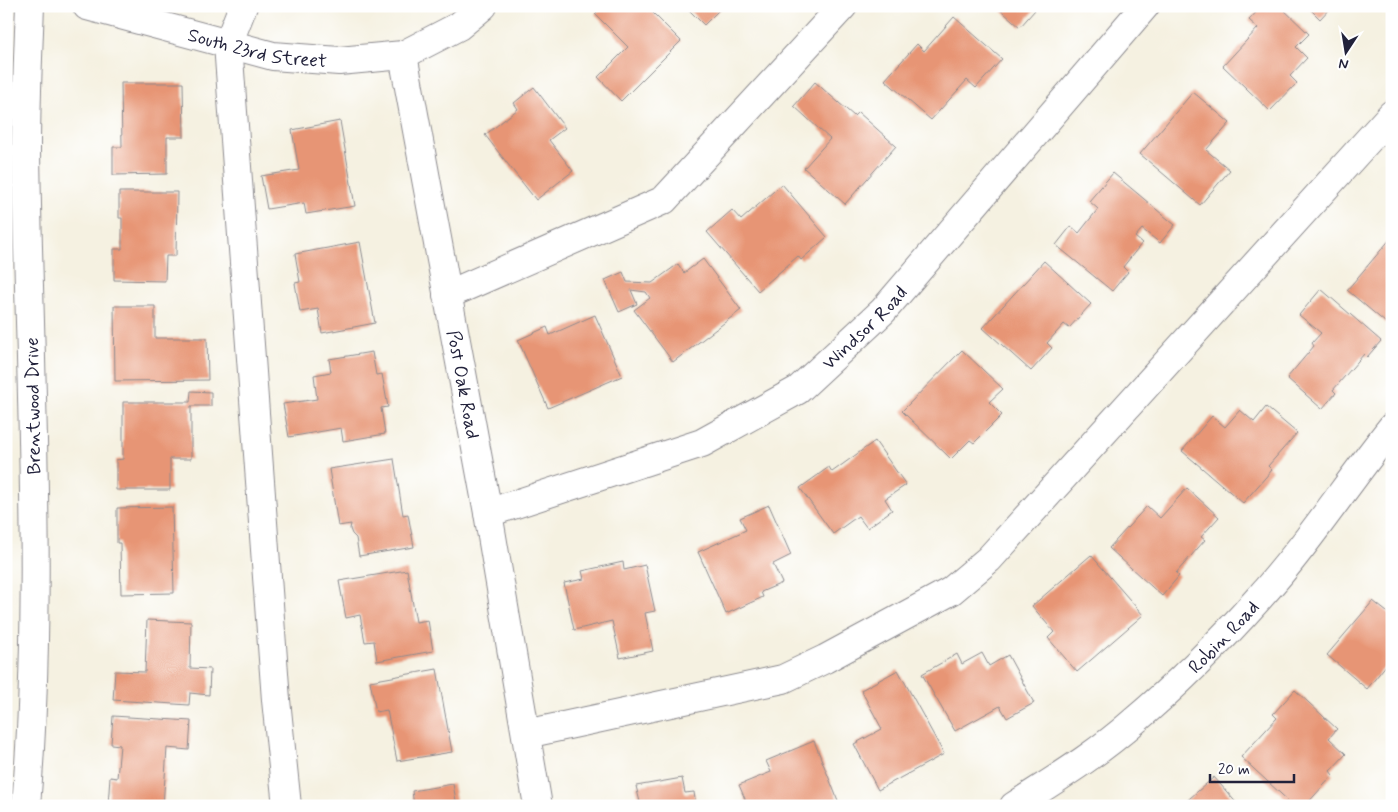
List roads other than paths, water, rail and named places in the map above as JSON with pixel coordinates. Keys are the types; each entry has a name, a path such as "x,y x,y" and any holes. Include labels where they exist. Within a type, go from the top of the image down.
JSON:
{"street":[{"name":"Brentwood Drive","path":"26,806 31,750 36,584 26,149 30,6"},
{"name":"South 23rd Street","path":"87,6 273,56 339,60 403,55"},
{"path":"243,6 228,44 276,700 287,806"},
{"path":"403,55 459,26 483,6"},
{"path":"447,295 664,200 843,6"},
{"name":"Windsor Road","path":"488,512 702,443 798,390 883,311 1145,6"},
{"name":"Post Oak Road","path":"403,55 488,512 538,806"},
{"path":"526,734 783,679 825,659 951,592 990,559 1003,545 1392,114"},
{"name":"Robin Road","path":"1014,806 1073,768 1131,724 1193,667 1260,598 1326,516 1392,427"}]}
